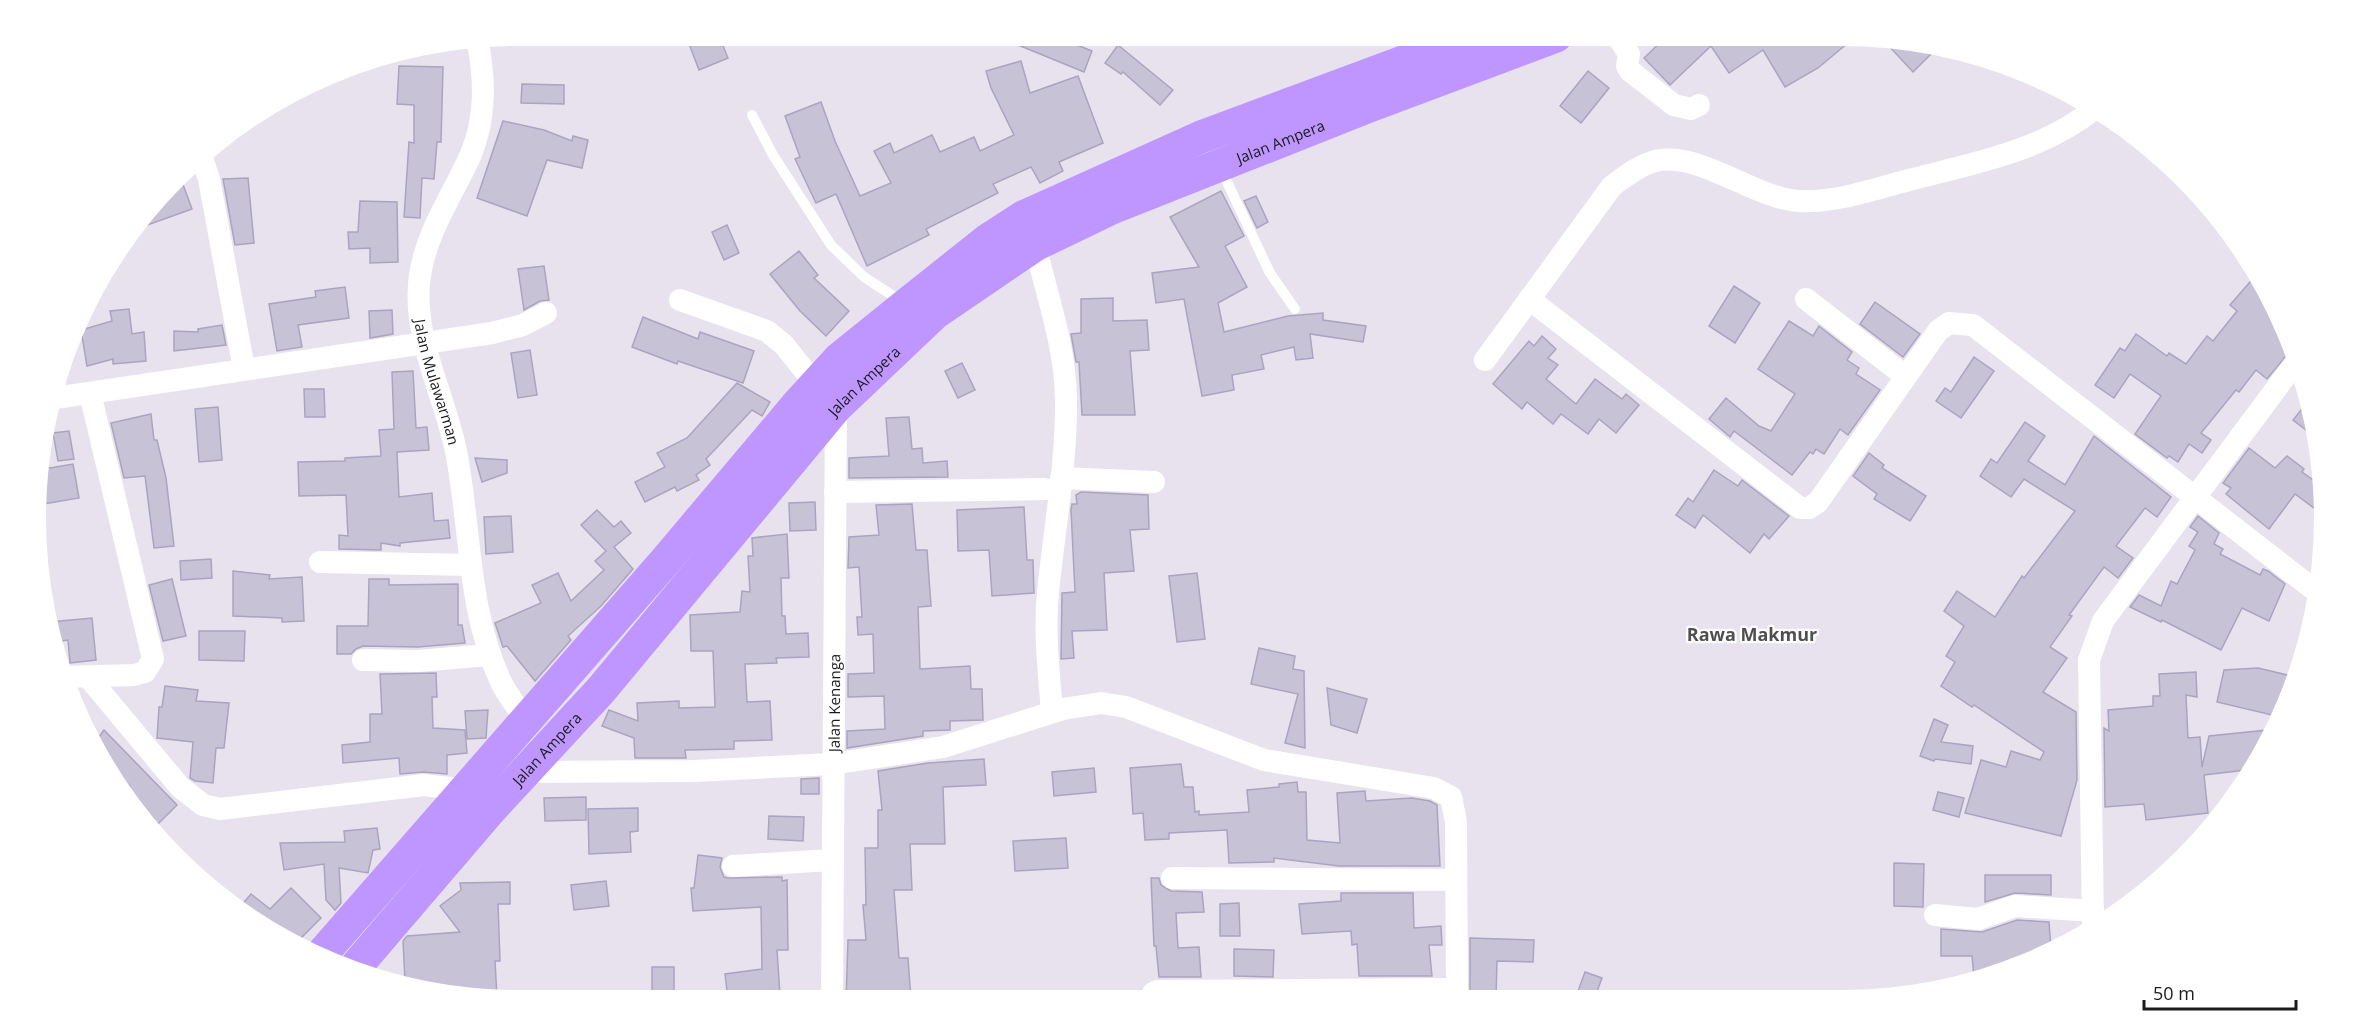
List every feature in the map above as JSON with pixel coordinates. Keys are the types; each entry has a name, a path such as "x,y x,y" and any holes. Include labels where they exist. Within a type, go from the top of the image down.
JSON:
{"main road":[{"name":"Jalan Ampera","path":"327,949 478,800 525,772 601,690 826,396 840,358 989,239 1023,217 1201,137 1446,46"},
{"name":"Jalan Ampera","path":"359,962 478,800 526,720 826,396 935,313 1035,245 1112,208 1218,164 1530,46"}],"street":[{"path":"1624,46 1629,54 1627,66 1630,71 1674,105 1691,109 1699,105"},
{"name":"Jalan Mulawarman","path":"479,49 484,79 479,129 471,153 434,226 420,274 419,317 456,449 474,595 489,655 502,685 526,720"},
{"path":"1485,360 1612,186 1635,169 1657,161 1674,160 1705,168 1778,198 1820,201 1871,190 2028,147 2067,129 2086,115"},
{"path":"205,166 244,369"},
{"path":"1035,245 1060,348 1065,387 1064,442 1053,483 1048,596 1047,654 1052,712"},
{"path":"1529,299 1800,508 1809,508 1818,502 1938,331 1949,323 1973,325 2308,585"},
{"path":"1806,299 1905,376"},
{"path":"680,300 767,331 784,345 826,396"},
{"path":"63,397 492,333 523,325 546,314"},
{"path":"2093,917 2089,669 2093,645 2103,621 2289,371"},
{"path":"75,677 145,672 153,659 90,393"},
{"name":"Jalan Kenanga","path":"826,396 835,492 832,990"},
{"path":"835,492 1053,483 1154,482"},
{"path":"321,562 471,565"},
{"path":"363,660 418,661 489,655"},
{"path":"89,678 180,787 203,805 220,809 424,785 478,800"},
{"path":"525,772 694,771 832,764 943,747 1052,712 1101,703 1126,707 1264,760 1434,788 1451,797 1454,805 1457,990"},
{"path":"733,866 832,860"},
{"path":"1172,878 1456,880"},
{"path":"1935,915 1978,919 2015,906 2091,918"}],"lane":[{"path":"752,115 778,163 831,245 864,277 907,304"},
{"path":"1218,164 1270,273 1295,309"}],"building":[{"path":"690,46 723,46 728,58 699,70"},
{"path":"1020,46 1080,46 1092,51 1084,72"},
{"path":"1119,46 1173,90 1160,105 1123,72 1121,74 1105,63"},
{"path":"1657,46 1711,46 1670,85 1644,58"},
{"path":"1711,46 1844,46 1818,68 1785,87 1763,50 1729,73"},
{"path":"1892,50 1930,55 1913,72"},
{"path":"1021,61 1030,93 1078,76 1103,143 1059,162 1063,171 1040,183 1031,167 993,184 998,193 926,229 929,235 867,266 836,194 816,203 795,159 800,157 785,116 821,102 835,141 860,196 891,183 874,151 890,143 894,153 932,135 940,152 974,137 980,151 1014,135 991,88 986,71"},
{"path":"399,66 443,67 441,142 437,142 434,179 422,178 420,218 404,217 409,142 414,143 414,105 397,104"},
{"path":"1588,71 1609,88 1581,123 1560,106"},
{"path":"522,84 564,85 564,104 521,103"},
{"path":"503,121 544,130 572,141 573,136 588,140 582,168 547,160 527,216 477,198"},
{"path":"248,178 254,243 235,245 223,179"},
{"path":"184,186 192,209 150,224"},
{"path":"1221,191 1244,236 1225,246 1247,287 1218,303 1224,332 1288,316 1323,313 1323,320 1366,326 1363,342 1310,334 1313,358 1296,360 1294,347 1261,355 1264,369 1232,375 1234,390 1202,396 1184,299 1156,303 1152,273 1199,267 1170,217"},
{"path":"1256,196 1268,222 1257,228 1244,201"},
{"path":"360,201 397,202 398,262 370,263 370,248 349,249 348,232 358,232"},
{"path":"727,225 739,253 724,260 712,232"},
{"path":"799,251 818,275 814,278 849,311 826,336 800,311 770,274"},
{"path":"544,266 549,300 540,301 524,310 518,269"},
{"path":"2250,282 2265,309 2285,357 2267,379 2256,370 2239,392 2236,390 2201,433 2211,440 2202,453 2189,444 2178,462 2169,456 2167,458 2135,434 2161,396 2130,374 2114,398 2095,385 2120,348 2125,351 2136,334 2167,356 2169,353 2186,364 2207,336 2213,341 2237,311 2230,305"},
{"path":"1734,286 1760,303 1735,343 1709,326"},
{"path":"345,287 349,318 298,325 302,347 277,351 269,304 316,297 315,291"},
{"path":"1113,298 1113,321 1147,320 1149,350 1130,351 1135,415 1082,415 1079,362 1076,362 1071,334 1081,333 1081,299"},
{"path":"1875,302 1920,334 1903,357 1860,324"},
{"path":"129,309 132,334 144,332 146,361 113,364 113,359 87,366 82,337 86,328 112,321 110,311"},
{"path":"392,310 393,334 370,338 369,311"},
{"path":"643,317 698,339 700,332 754,351 743,383 678,361 677,364 632,347"},
{"path":"1789,321 1813,336 1819,326 1852,352 1847,360 1859,368 1856,374 1880,390 1848,435 1840,429 1824,454 1816,449 1813,454 1810,452 1792,475 1734,431 1730,437 1709,419 1726,398 1759,426 1771,431 1795,394 1758,369"},
{"path":"222,325 226,345 174,351 174,331 198,332 198,329"},
{"path":"1542,336 1556,349 1548,358 1558,365 1546,379 1576,404 1595,379 1622,399 1626,394 1639,405 1616,433 1599,419 1588,434 1561,414 1553,424 1527,402 1522,409 1493,384 1529,341 1534,346"},
{"path":"530,350 537,395 518,398 511,353"},
{"path":"1974,357 1994,371 1961,418 1936,401 1945,388 1951,392"},
{"path":"962,363 975,390 958,398 945,371"},
{"path":"413,371 416,428 427,427 429,450 397,452 399,497 432,493 434,521 448,520 450,538 400,543 400,546 381,543 381,550 339,549 339,535 348,536 346,495 299,496 298,462 345,461 345,458 381,456 379,430 394,429 392,372"},
{"path":"737,383 770,402 762,416 752,410 706,459 710,465 696,475 699,480 677,491 675,487 645,502 635,482 665,467 657,453 687,438"},
{"path":"304,389 324,389 325,417 305,417"},
{"path":"218,407 222,460 199,462 195,409"},
{"path":"2300,411 2304,429 2293,420"},
{"path":"151,414 154,440 157,440 166,478 174,546 154,548 145,476 124,478 111,423"},
{"path":"909,417 912,449 922,448 923,463 947,461 948,477 849,478 849,458 889,456 886,418"},
{"path":"2025,422 2045,436 2028,461 2065,485 2094,436 2171,497 2157,517 2145,508 2116,546 2133,558 2118,578 2104,567 2069,615 2072,616 2050,647 2067,658 2043,692 2076,712 2077,780 2061,836 1965,813 1981,760 2006,767 2011,751 2040,760 2044,752 1974,705 1972,707 1941,686 1955,662 1946,656 1964,626 1944,611 1957,591 1995,617 2022,576 2024,578 2075,511 2024,479 2011,497 1980,476 1991,459 1997,463"},
{"path":"69,431 74,459 58,461 55,433"},
{"path":"2249,448 2275,468 2287,456 2304,469 2302,472 2311,479 2313,508 2295,494 2269,529 2226,494 2231,488 2223,483"},
{"path":"1869,453 1884,465 1882,468 1926,496 1910,521 1874,499 1877,494 1853,476"},
{"path":"475,458 507,460 507,473 482,482"},
{"path":"73,464 79,498 47,503 50,468"},
{"path":"1714,470 1738,486 1742,480 1789,516 1769,539 1764,534 1750,553 1703,515 1695,528 1676,515 1688,498 1693,502"},
{"path":"1081,492 1148,495 1149,529 1130,530 1134,571 1104,573 1107,630 1072,631 1074,658 1061,659 1062,593 1075,592 1071,510 1072,504 1077,504 1076,495"},
{"path":"815,502 816,530 790,531 789,503"},
{"path":"912,504 916,550 927,550 931,606 918,607 920,669 970,666 971,689 982,689 983,720 950,721 950,730 923,731 923,736 847,748 847,731 885,729 884,696 848,697 848,674 874,673 873,634 858,635 857,617 862,617 859,567 848,568 849,537 879,535 876,505"},
{"path":"1024,507 1027,560 1033,560 1034,593 992,596 989,550 958,551 957,510"},
{"path":"597,510 614,527 621,521 631,533 614,547 633,569 601,606 568,636 571,640 535,681 507,646 503,647 495,623 541,603 532,585 558,573 571,601 604,570 595,561 606,551 581,525"},
{"path":"511,516 513,552 486,554 484,517"},
{"path":"2198,516 2219,533 2214,544 2223,549 2220,554 2260,575 2263,569 2268,571 2285,584 2269,621 2242,608 2221,650 2162,620 2161,622 2130,607 2139,595 2161,606 2171,581 2177,584 2195,550 2189,546 2198,532 2190,527"},
{"path":"787,534 789,578 781,578 782,616 785,616 786,634 808,633 809,657 776,658 777,663 745,664 747,702 770,701 772,740 734,741 734,749 685,750 686,758 635,758 634,738 602,726 609,710 638,721 637,703 679,701 679,708 715,707 713,651 691,651 690,615 740,612 742,591 750,592 748,556 753,556 752,538"},
{"path":"211,559 212,578 181,580 180,561"},
{"path":"233,571 270,575 269,579 302,577 304,621 282,622 282,618 233,616"},
{"path":"1197,573 1205,639 1177,642 1169,576"},
{"path":"172,579 186,636 163,641 149,585"},
{"path":"369,579 389,579 389,585 458,584 458,625 462,625 465,643 418,647 363,646 351,654 337,654 337,626 368,626"},
{"path":"92,618 96,660 70,663 68,640 63,641 59,621"},
{"path":"199,631 245,631 244,661 199,660"},
{"path":"1259,648 1295,656 1293,669 1304,671 1305,748 1285,743 1298,694 1251,684"},
{"path":"2258,668 2286,675 2271,715 2217,702 2224,670"},
{"path":"2196,672 2197,697 2186,695 2188,738 2200,737 2202,767 2209,736 2263,731 2240,771 2204,775 2208,813 2146,820 2144,804 2105,807 2104,728 2109,731 2108,710 2153,706 2153,696 2160,696 2159,674"},
{"path":"436,673 437,697 432,697 433,728 465,730 467,753 447,755 447,774 423,772 400,774 399,758 343,763 342,745 370,742 370,714 382,714 380,674"},
{"path":"165,686 198,690 196,701 229,703 224,748 216,748 213,783 195,781 190,778 193,742 157,738 159,707 162,707"},
{"path":"1327,688 1367,699 1357,733 1331,725"},
{"path":"488,710 486,738 467,739 465,711"},
{"path":"1934,719 1948,725 1941,742 1973,746 1971,764 1935,759 1934,761 1920,756"},
{"path":"104,730 177,805 159,823 126,780 100,736"},
{"path":"984,759 986,785 943,787 945,844 910,844 912,890 894,890 899,958 908,958 910,990 846,990 848,940 866,940 863,905 866,905 865,848 878,848 878,810 882,810 878,771 928,763"},
{"path":"1181,764 1184,787 1193,787 1195,812 1199,811 1199,815 1249,812 1247,790 1279,787 1279,784 1297,782 1298,792 1306,792 1307,840 1340,843 1337,793 1365,791 1366,801 1412,798 1430,801 1437,805 1440,866 1339,866 1274,858 1274,862 1229,863 1227,830 1169,833 1169,839 1145,840 1143,813 1133,814 1130,768"},
{"path":"1094,768 1096,792 1054,796 1052,772"},
{"path":"819,778 819,794 801,794 801,779"},
{"path":"1938,792 1964,798 1959,817 1933,810"},
{"path":"586,797 586,820 545,821 544,798"},
{"path":"638,808 638,831 630,832 631,852 589,854 588,809"},
{"path":"769,816 804,817 803,841 768,839"},
{"path":"377,828 380,849 373,850 368,873 339,868 341,903 335,910 326,900 324,864 284,870 280,843 345,842 344,831"},
{"path":"1066,838 1068,868 1015,871 1013,841"},
{"path":"698,855 722,858 720,867 724,877 782,877 782,881 787,880 788,950 777,950 780,990 727,990 725,974 762,969 761,907 693,911 691,888 694,888"},
{"path":"1894,863 1924,864 1923,907 1894,906"},
{"path":"1985,875 2051,875 2051,895 2015,893 1985,902"},
{"path":"1151,878 1159,878 1161,885 1171,891 1202,892 1204,912 1176,913 1178,948 1199,947 1201,977 1159,977 1156,946 1154,946"},
{"path":"606,881 609,906 574,910 571,885"},
{"path":"510,882 510,904 498,904 500,961 495,961 497,989 456,985 405,975 403,941 407,936 460,932 440,906 461,890 460,883"},
{"path":"291,888 321,918 302,937 244,902 251,894 270,909"},
{"path":"1341,893 1413,893 1414,928 1441,926 1442,945 1429,945 1432,976 1359,976 1357,944 1352,945 1351,931 1302,934 1299,904 1341,901"},
{"path":"1239,903 1240,936 1220,936 1220,904"},
{"path":"2017,920 2049,922 2050,941 2022,954 1973,970 1972,956 1941,956 1941,929 1982,932"},
{"path":"1470,938 1534,940 1533,962 1497,961 1496,990 1470,990"},
{"path":"1234,949 1274,950 1273,977 1234,976"},
{"path":"652,967 674,967 674,990 652,990"},
{"path":"1585,972 1602,978 1598,990 1579,990"}],"district":[{"name":"Rawa Makmur","path":"1752,634"}]}
